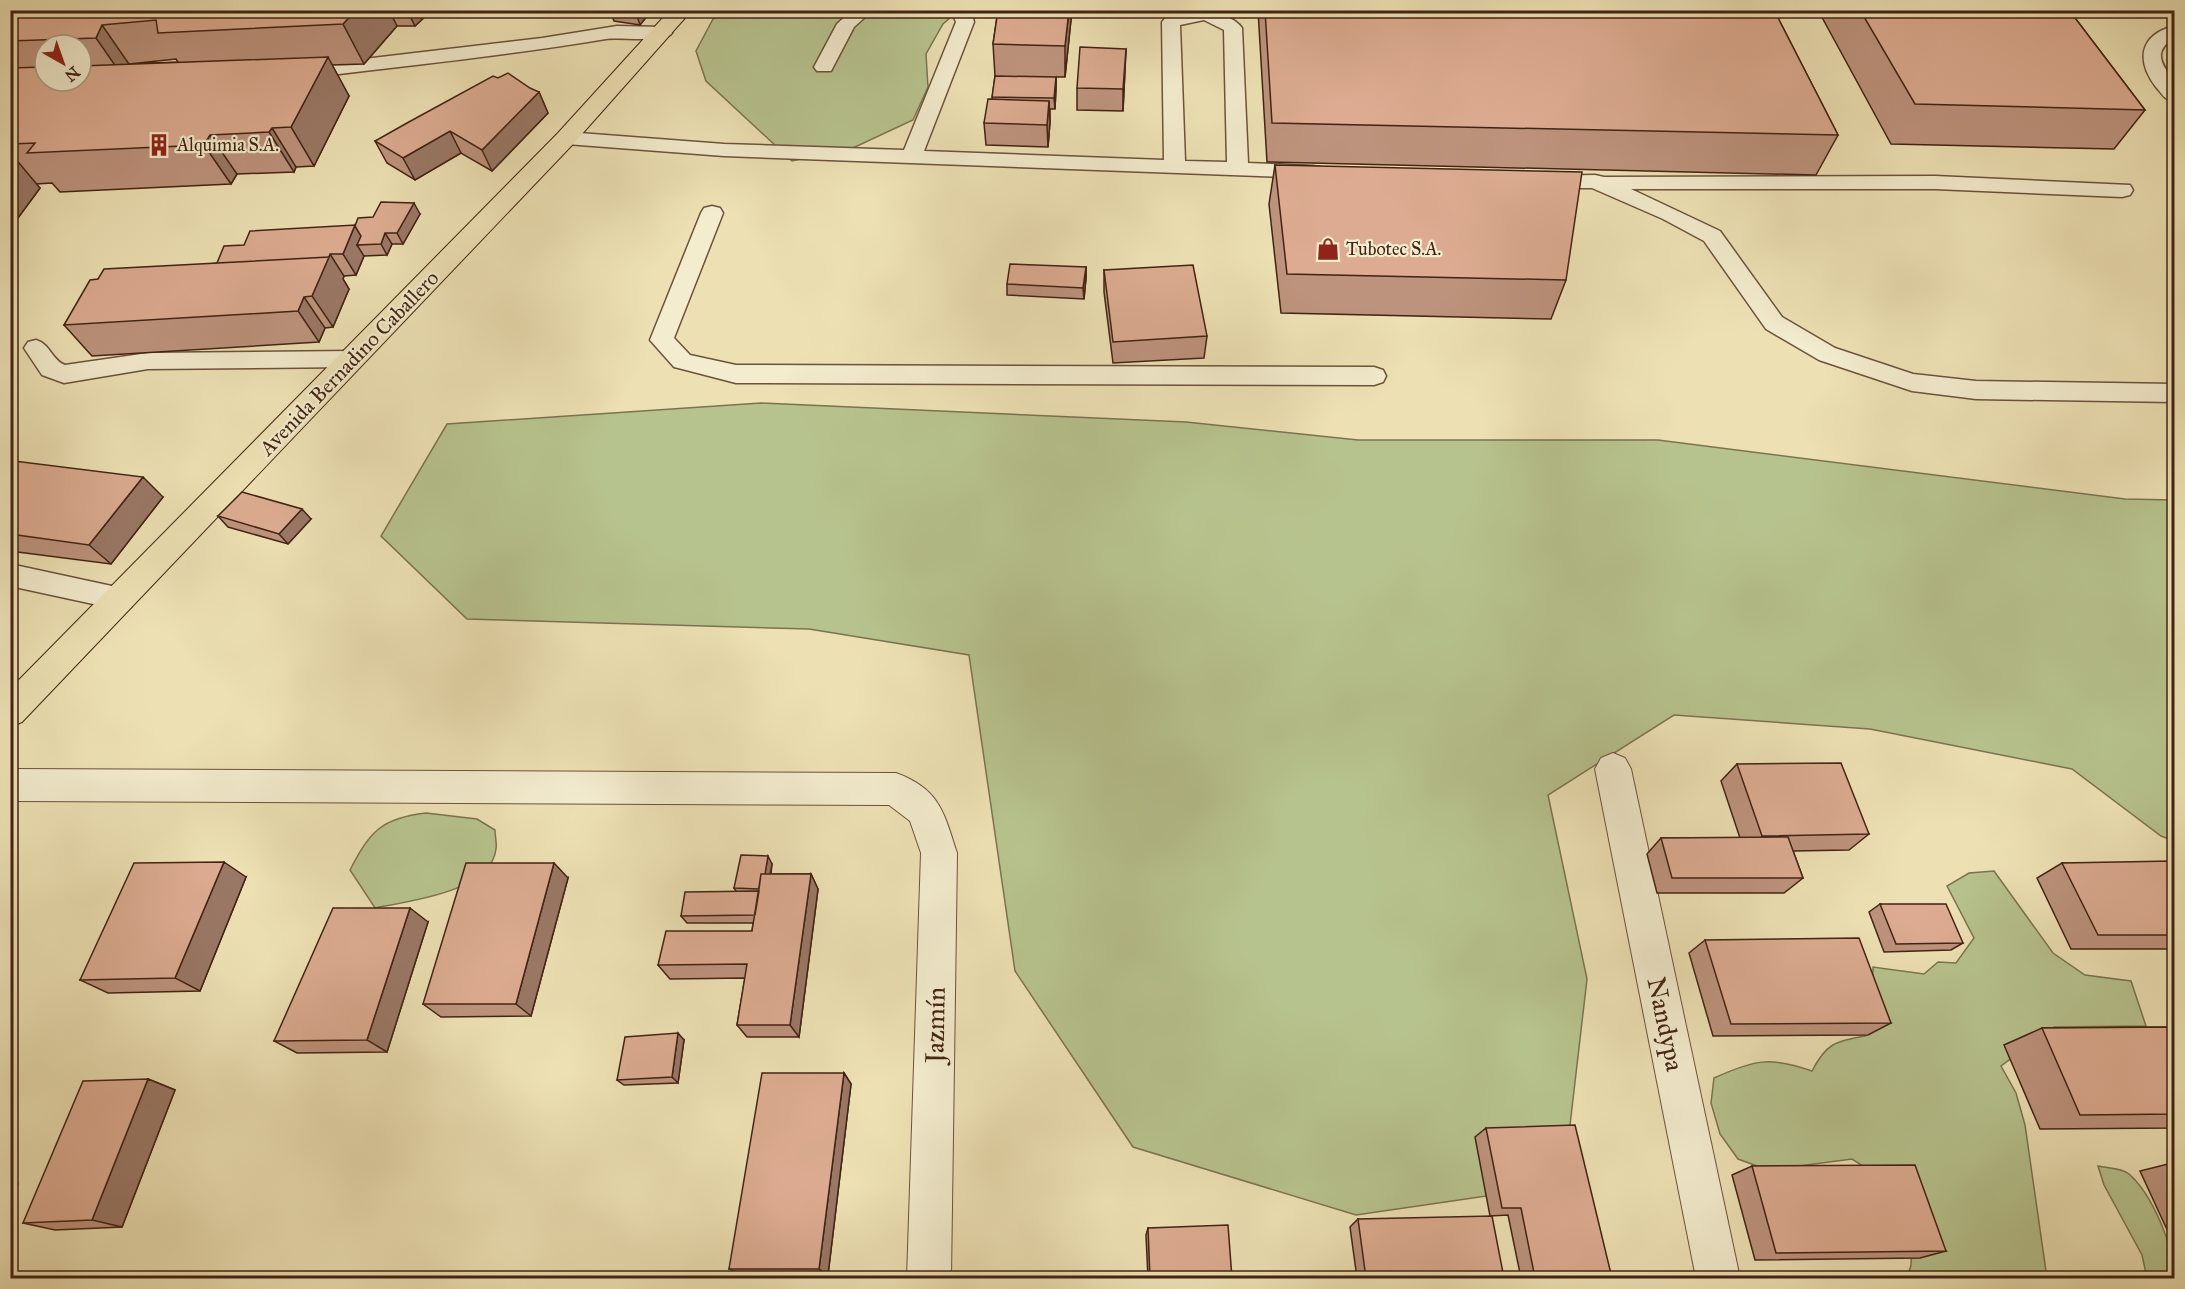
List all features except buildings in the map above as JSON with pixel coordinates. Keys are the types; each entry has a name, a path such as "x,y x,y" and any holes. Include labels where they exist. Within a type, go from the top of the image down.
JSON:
{"main road":[{"name":"Avenida Bernadino Caballero","path":"10,712 567,138 682,10"}],"street":[{"name":"Nandypa","path":"1613,769 1718,1278"},
{"name":"Jazmín","path":"10,784 896,789 925,811 939,853 929,1278"}],"lane":[{"path":"824,68 846,24 864,10"},
{"path":"911,158 965,22 964,13 960,10"},
{"path":"1175,166 1171,22 1195,13 1219,17 1233,28 1238,168"},
{"path":"274,74 342,69 617,32 663,33"},
{"path":"2175,32 2165,34 2154,46 2153,68 2175,96"},
{"path":"567,138 724,150 1332,172"},
{"path":"1520,181 1734,185 1783,182 1982,184 2122,190"},
{"path":"1595,182 1671,214 1712,236 1774,323 1827,354 1912,382 1976,390 2175,393"},
{"path":"712,213 662,340 682,361 736,374 1374,376"},
{"path":"36,348 51,369 64,374 148,361 353,359"},
{"path":"10,574 121,599"}],"green space":[{"path":"729,11 958,11 943,24 926,54 928,87 913,120 855,147 792,161 706,81 696,51 713,19"},
{"path":"761,403 1186,422 1358,440 1658,440 2125,499 2174,500 2174,841 2161,836 2072,769 1870,729 1674,715 1548,795 1587,979 1563,1185 1356,1215 1133,1147 1015,971 969,655 809,629 467,619 381,536 447,424"},
{"path":"426,813 477,819 495,830 496,849 491,864 480,875 464,885 446,892 375,908 350,870 364,845 379,829 398,819"},
{"path":"1994,871 2053,953 2085,975 2131,981 2146,1026 2054,1027 2001,1066 2016,1093 2025,1125 2047,1278 1907,1278 1911,1265 1912,1236 1882,1178 1852,1159 1768,1170 1738,1159 1720,1134 1711,1103 1714,1078 1740,1067 1762,1062 1785,1063 1812,1071 1822,1055 1832,1045 1865,1036 1872,1017 1873,967 1924,974 1938,962 1956,963 1974,938 1947,886 1969,873"},
{"path":"2098,1166 2126,1172 2146,1194 2154,1208 2171,1252 2174,1278 2147,1278 2142,1255 2104,1185"}],"place":[{"name":"Alquimia S.A.","path":"159,145"},
{"name":"Tubotec S.A.","path":"1328,249"}]}
